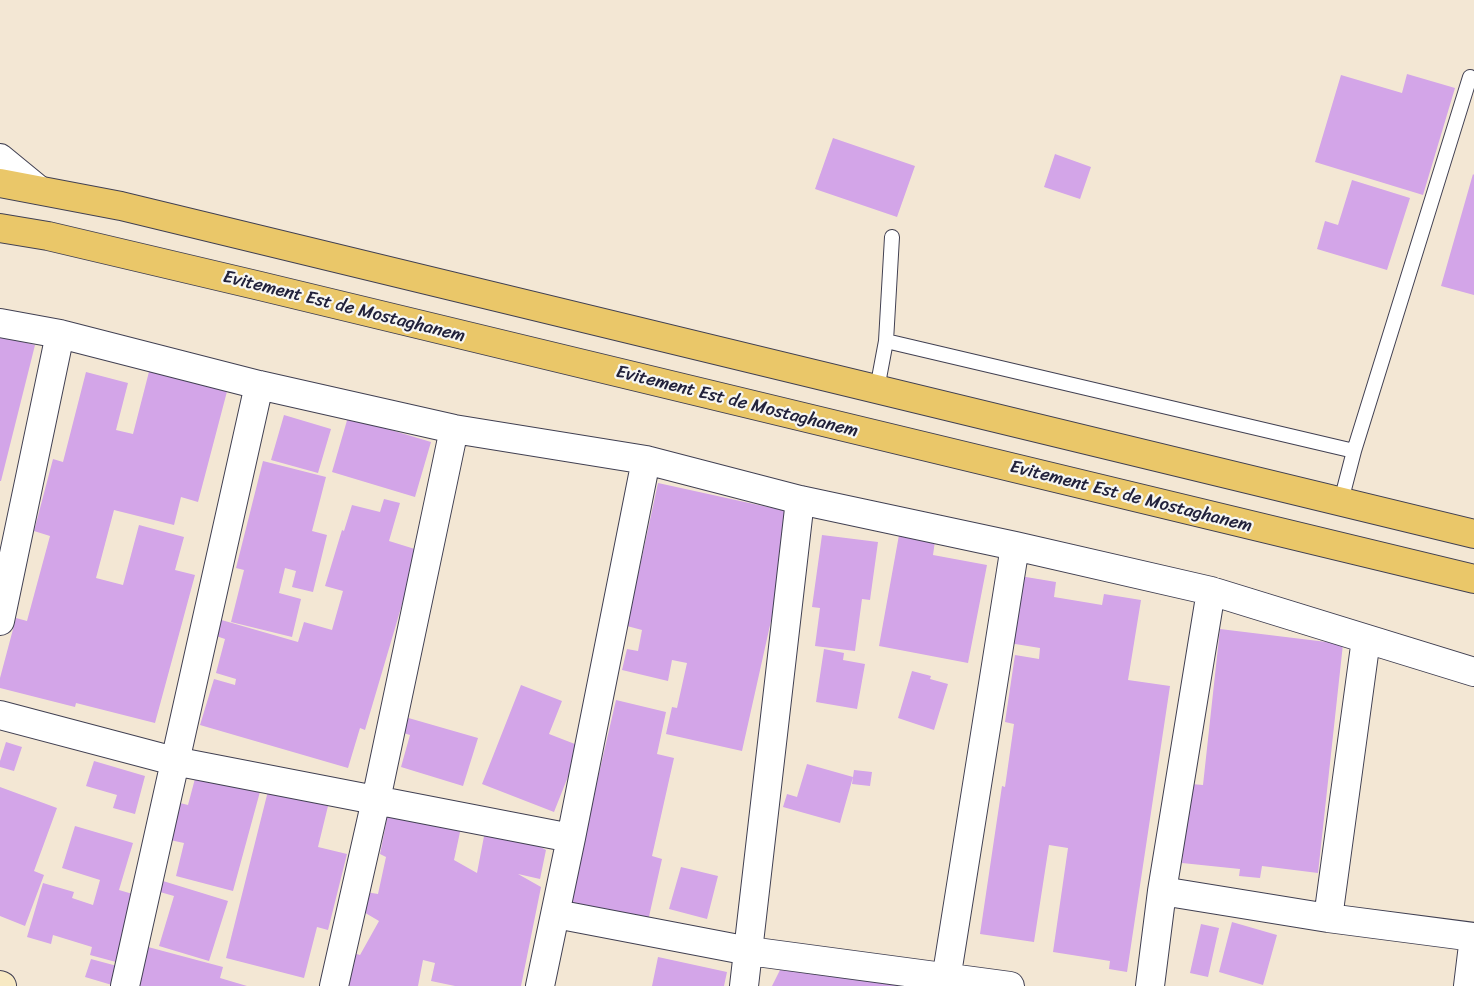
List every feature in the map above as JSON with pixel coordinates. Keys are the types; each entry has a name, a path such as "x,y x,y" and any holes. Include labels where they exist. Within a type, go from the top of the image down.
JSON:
{"highway":[{"path":"0,183 121,206 1474,534"},
{"name":"Evitement Est de Mostaghanem","path":"0,228 48,236 250,284 1474,579"},
{"path":"1396,516 1474,520"}],"street":[{"path":"0,158 39,190"},
{"path":"0,323 60,334 259,384 454,429 646,460 800,500 1015,546 1211,591 1474,672"},
{"path":"0,621 60,334"},
{"path":"125,986 259,384"},
{"path":"334,986 376,800 454,429"},
{"path":"540,986 646,460"},
{"path":"744,986 800,500"},
{"path":"945,982 1015,546"},
{"path":"1150,986 1162,891 1211,591"},
{"path":"1328,918 1366,639"},
{"path":"0,714 174,761 571,838"},
{"path":"1162,891 1328,918 1474,937 1468,986"},
{"path":"556,914 749,951 945,982 1010,986"}],"lane":[{"path":"1341,501 1354,451 1470,76"},
{"path":"877,389 886,341 892,237"},
{"path":"886,341 1354,451"}],"building":[{"path":"1407,74 1455,88 1423,195 1315,162 1341,75 1402,93"},
{"path":"833,138 915,166 897,217 815,189"},
{"path":"1055,154 1091,167 1080,199 1044,187"},
{"path":"1474,175 1474,295 1441,286"},
{"path":"1352,180 1410,198 1387,270 1317,249 1325,221 1338,225"},
{"path":"0,336 35,345 1,481 0,481"},
{"path":"152,360 230,380 198,502 181,497 174,525 114,510 96,578 123,585 139,525 184,537 175,570 195,575 155,723 76,703 75,707 0,688 0,678 16,618 27,621 50,536 34,531 53,459 63,462 86,372 128,383 116,430 133,434"},
{"path":"284,415 331,429 318,473 271,460"},
{"path":"348,417 431,442 415,497 332,472"},
{"path":"263,461 326,477 312,531 327,535 313,592 292,587 296,571 285,568 279,593 301,599 292,637 231,622 244,570 236,568"},
{"path":"658,483 795,513 742,751 666,734 672,707 677,708 687,663 672,660 668,681 622,670 627,649 638,651 642,630 627,626"},
{"path":"384,499 400,503 389,541 418,550 365,730 360,728 348,768 200,725 214,679 235,685 236,679 216,673 225,639 213,635 218,619 298,642 304,622 332,630 343,591 325,586 342,530 344,531 352,505 380,512"},
{"path":"822,535 878,542 870,600 862,599 855,651 815,646 820,608 812,607"},
{"path":"899,535 935,541 933,555 987,565 968,663 879,646"},
{"path":"1020,576 1056,582 1054,597 1102,605 1104,594 1141,600 1128,680 1170,686 1127,972 1109,969 1110,961 1053,952 1068,848 1049,845 1034,942 980,934 1002,786 1005,787 1014,724 1005,722 1015,655 1039,659 1040,648 1009,643"},
{"path":"1220,629 1343,644 1318,873 1262,866 1260,878 1239,876 1240,869 1182,863 1191,784 1203,785"},
{"path":"824,649 844,653 843,660 865,664 857,709 816,702"},
{"path":"912,671 931,676 930,679 948,684 934,730 898,718"},
{"path":"521,685 562,701 549,734 580,746 554,812 482,784"},
{"path":"616,700 666,712 657,754 674,758 652,856 662,859 648,921 569,903"},
{"path":"405,717 478,738 463,786 401,767 410,735 400,732"},
{"path":"6,742 22,747 14,771 0,767"},
{"path":"94,761 145,776 135,814 113,808 117,795 86,786"},
{"path":"807,764 853,777 840,823 783,807 787,794 797,797"},
{"path":"854,770 872,772 870,786 852,784"},
{"path":"197,771 261,788 233,891 176,876 184,843 170,840 180,803 188,805"},
{"path":"0,787 57,808 34,871 44,875 25,926 0,916"},
{"path":"268,791 328,806 318,847 347,854 328,930 317,927 304,978 226,958"},
{"path":"390,803 463,818 454,860 477,873 485,831 528,840 546,850 540,879 518,874 541,887 521,986 455,986 431,981 435,963 423,960 418,986 350,986 347,984 353,953 360,955 379,921 362,911 366,892 378,894 386,857 380,854"},
{"path":"75,826 133,843 119,890 136,895 116,962 90,955 92,947 53,935 51,944 27,937 43,883 74,892 72,898 93,905 100,880 62,868"},
{"path":"681,867 718,876 707,919 669,909"},
{"path":"163,881 228,901 209,961 159,946 174,896 160,892"},
{"path":"1232,922 1277,935 1263,985 1219,972"},
{"path":"1201,924 1219,928 1208,977 1190,973"},
{"path":"148,947 223,967 220,978 247,986 138,986"},
{"path":"658,957 727,972 724,986 652,986"},
{"path":"91,959 117,966 112,985 85,977"},
{"path":"780,970 918,982 917,986 772,986"}]}
